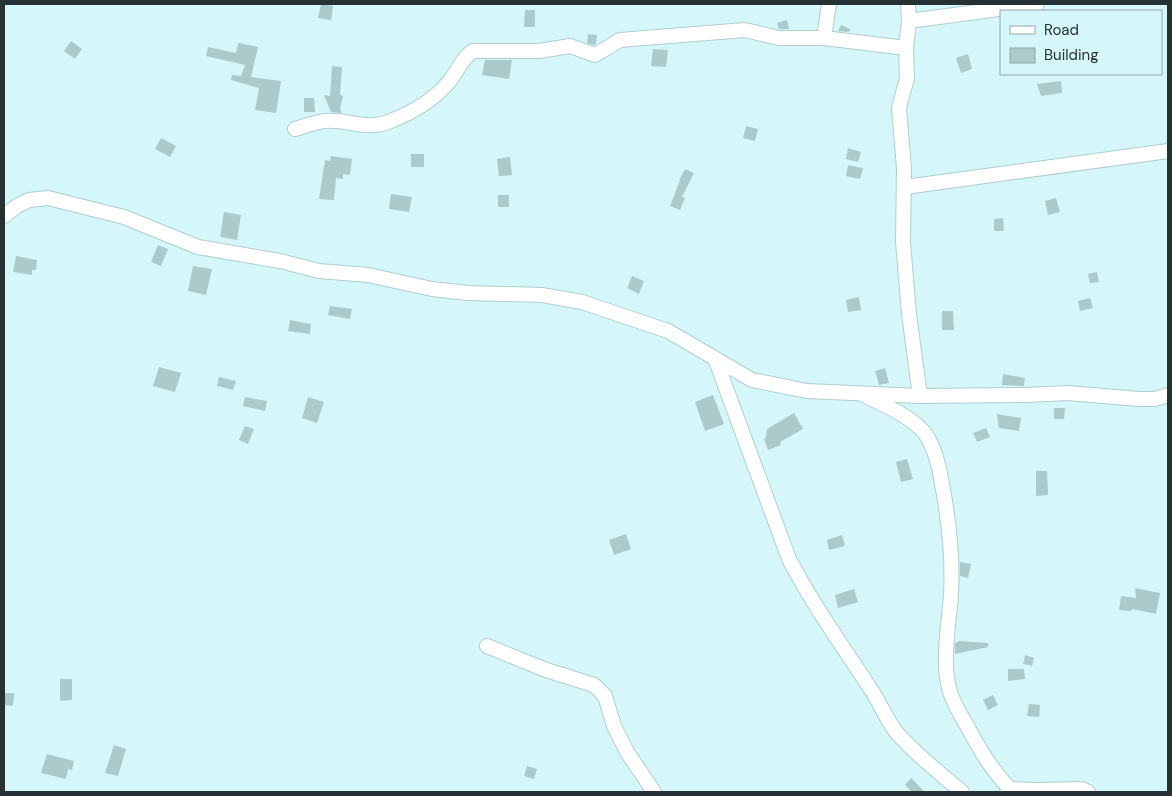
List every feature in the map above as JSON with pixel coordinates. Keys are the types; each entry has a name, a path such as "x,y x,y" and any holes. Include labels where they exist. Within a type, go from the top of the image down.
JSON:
{"street":[{"path":"824,38 829,4"},
{"path":"908,4 907,78 899,108 905,187 903,242 909,314 920,396"},
{"path":"909,21 1036,4"},
{"path":"295,129 326,121 362,126 378,126 394,120 432,98 448,83 466,55 473,52 539,51 570,46 595,55 620,40 745,30 779,38 824,38 906,48"},
{"path":"905,187 1168,151"},
{"path":"4,216 29,200 48,198 124,217 198,246 280,261 319,271 368,275 432,289 468,293 542,295 582,302 668,331 716,361 752,380 807,391 920,396 1068,393 1139,399 1155,399 1168,395"},
{"path":"716,361 789,559 804,588 874,694 897,733 962,792"},
{"path":"859,392 904,416 922,429 940,468 948,516 952,560 946,659 950,693 984,758 1009,790 1082,789 1088,792"},
{"path":"487,646 546,670 594,685 605,696 614,726 627,752 654,792"}],"building":[{"path":"321,4 333,6 331,20 318,18"},
{"path":"525,10 535,10 535,27 524,27"},
{"path":"787,20 789,29 779,29 777,23"},
{"path":"841,25 850,29 849,32 838,31"},
{"path":"588,34 597,35 596,44 587,43"},
{"path":"71,41 82,49 75,59 64,51"},
{"path":"238,43 258,47 251,77 281,81 276,113 255,110 259,88 231,80 232,75 241,76 245,65 206,56 208,47 236,53"},
{"path":"653,49 668,50 666,67 651,66"},
{"path":"968,54 972,69 961,73 956,58"},
{"path":"485,60 512,60 509,79 482,75"},
{"path":"332,66 342,67 340,95 343,96 340,109 342,113 331,112 324,95 330,96"},
{"path":"1061,81 1062,93 1041,96 1037,84"},
{"path":"304,98 314,98 315,112 304,112"},
{"path":"746,126 758,129 755,141 743,138"},
{"path":"161,138 176,146 170,157 155,149"},
{"path":"848,148 861,152 858,162 846,159"},
{"path":"411,154 424,154 424,167 411,167"},
{"path":"331,156 352,159 350,175 343,174 343,179 336,178 334,200 319,199 325,160 330,161"},
{"path":"510,157 512,175 499,176 497,159"},
{"path":"848,165 863,168 860,179 846,176"},
{"path":"685,169 694,173 682,197 685,198 680,210 670,206"},
{"path":"391,194 412,197 409,212 389,209"},
{"path":"498,195 509,195 509,207 498,207"},
{"path":"1056,198 1060,212 1048,215 1045,201"},
{"path":"224,212 241,215 237,240 220,237"},
{"path":"1003,218 1004,231 994,231 994,219"},
{"path":"158,245 168,249 161,266 151,262"},
{"path":"16,256 37,260 36,270 32,270 32,275 13,272"},
{"path":"193,266 212,269 206,295 188,291"},
{"path":"1097,272 1099,282 1090,283 1088,274"},
{"path":"632,276 644,281 639,294 627,288"},
{"path":"859,297 861,310 848,312 846,300"},
{"path":"1090,298 1093,308 1080,311 1078,301"},
{"path":"330,306 352,309 350,319 328,315"},
{"path":"942,311 953,311 954,330 942,330"},
{"path":"290,320 311,324 310,334 288,331"},
{"path":"159,367 181,373 175,392 153,386"},
{"path":"885,368 889,383 879,385 875,371"},
{"path":"1003,374 1025,378 1024,386 1002,385"},
{"path":"219,377 236,381 233,390 217,386"},
{"path":"713,395 724,424 705,431 695,402"},
{"path":"245,397 267,401 265,411 243,406"},
{"path":"308,397 324,402 317,423 302,418"},
{"path":"1054,408 1065,408 1064,419 1054,419"},
{"path":"794,413 803,429 780,442 781,445 768,450 764,439 766,438 767,429"},
{"path":"997,414 1021,418 1019,431 999,428"},
{"path":"245,426 254,429 248,444 239,440"},
{"path":"986,428 990,437 977,442 973,433"},
{"path":"907,459 913,479 901,482 896,462"},
{"path":"1036,471 1047,471 1048,495 1036,496"},
{"path":"626,534 631,549 614,555 609,540"},
{"path":"842,535 845,546 829,550 827,540"},
{"path":"960,562 971,564 968,578 960,576"},
{"path":"1135,588 1160,593 1156,614 1132,609 1131,611 1119,610 1121,596 1136,598"},
{"path":"854,589 858,602 838,608 835,595"},
{"path":"959,641 988,643 988,647 955,654 955,643"},
{"path":"1025,655 1034,658 1032,666 1023,664"},
{"path":"1008,669 1024,669 1025,679 1008,681"},
{"path":"60,679 72,679 72,700 60,701"},
{"path":"4,693 14,693 13,706 4,705"},
{"path":"993,695 998,705 988,710 983,700"},
{"path":"1029,704 1040,705 1039,717 1027,716"},
{"path":"114,745 126,749 118,776 105,773"},
{"path":"47,754 74,761 72,770 68,769 66,779 41,773"},
{"path":"527,766 537,769 534,779 524,776"},
{"path":"911,778 925,792 912,792 905,785"}]}
